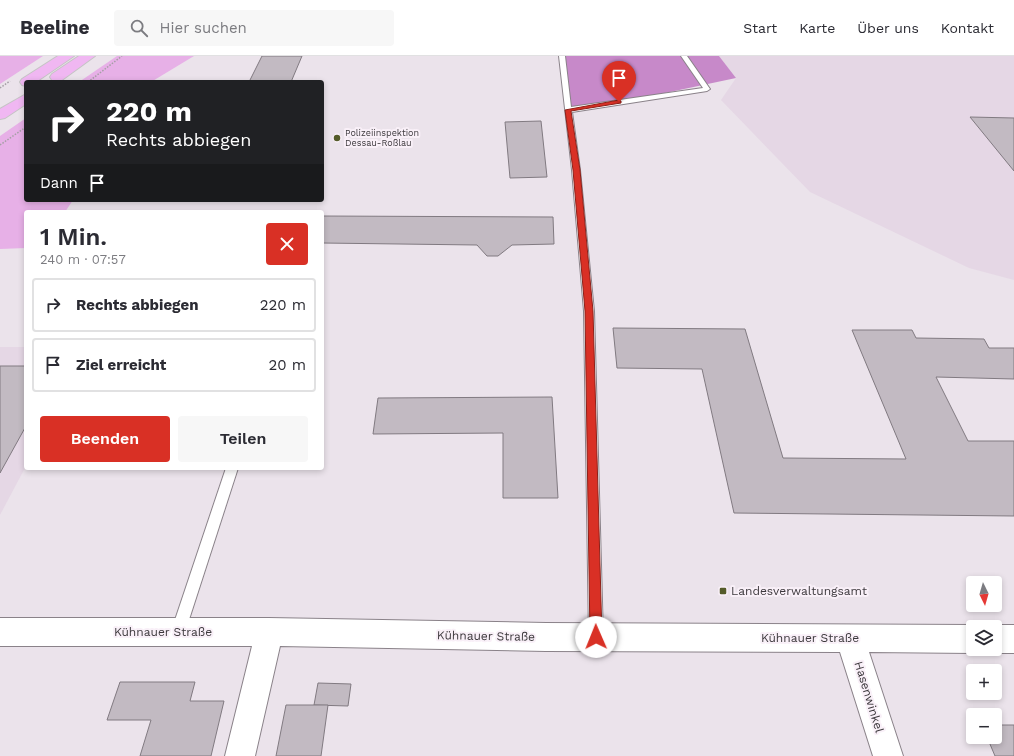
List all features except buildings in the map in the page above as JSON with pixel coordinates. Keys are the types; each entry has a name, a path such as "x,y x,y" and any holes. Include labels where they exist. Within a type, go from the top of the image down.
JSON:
{"main road":[{"path":"29,80 67,56"},
{"path":"53,80 88,56"},
{"path":"0,100 24,83"},
{"path":"0,115 24,99"}],"street":[{"name":"Kühnauer Straße","path":"0,632 269,632 596,637 966,639"},
{"path":"240,756 269,632"},
{"name":"Hasenwinkel","path":"850,638 888,756"},
{"path":"1002,639 1014,639"}],"lane":[{"path":"562,56 576,170 589,311 596,637"},
{"path":"568,110 708,88 684,56"},
{"path":"177,632 231,470"}],"path":[{"path":"91,80 122,56"},
{"path":"0,144 24,129"}],"shaded area":[{"path":"0,56 43,56 0,84"},
{"path":"117,56 194,56 154,80 82,80"},
{"path":"563,56 719,56 736,78 632,100 568,110"},
{"path":"719,56 1014,56 1014,280 969,268 810,192 721,100 736,78"},
{"path":"24,119 24,202 72,202 66,210 24,210 24,248 0,249 0,136"},
{"path":"0,347 24,347 24,470 0,515"}],"place":[{"name":"Polizeiinspektion Dessau-Roßlau","path":"337,138"},
{"name":"Landesverwaltungsamt","path":"723,591"}],"route":[{"path":"596,637 589,311 576,170 568,110 619,102"}]}
